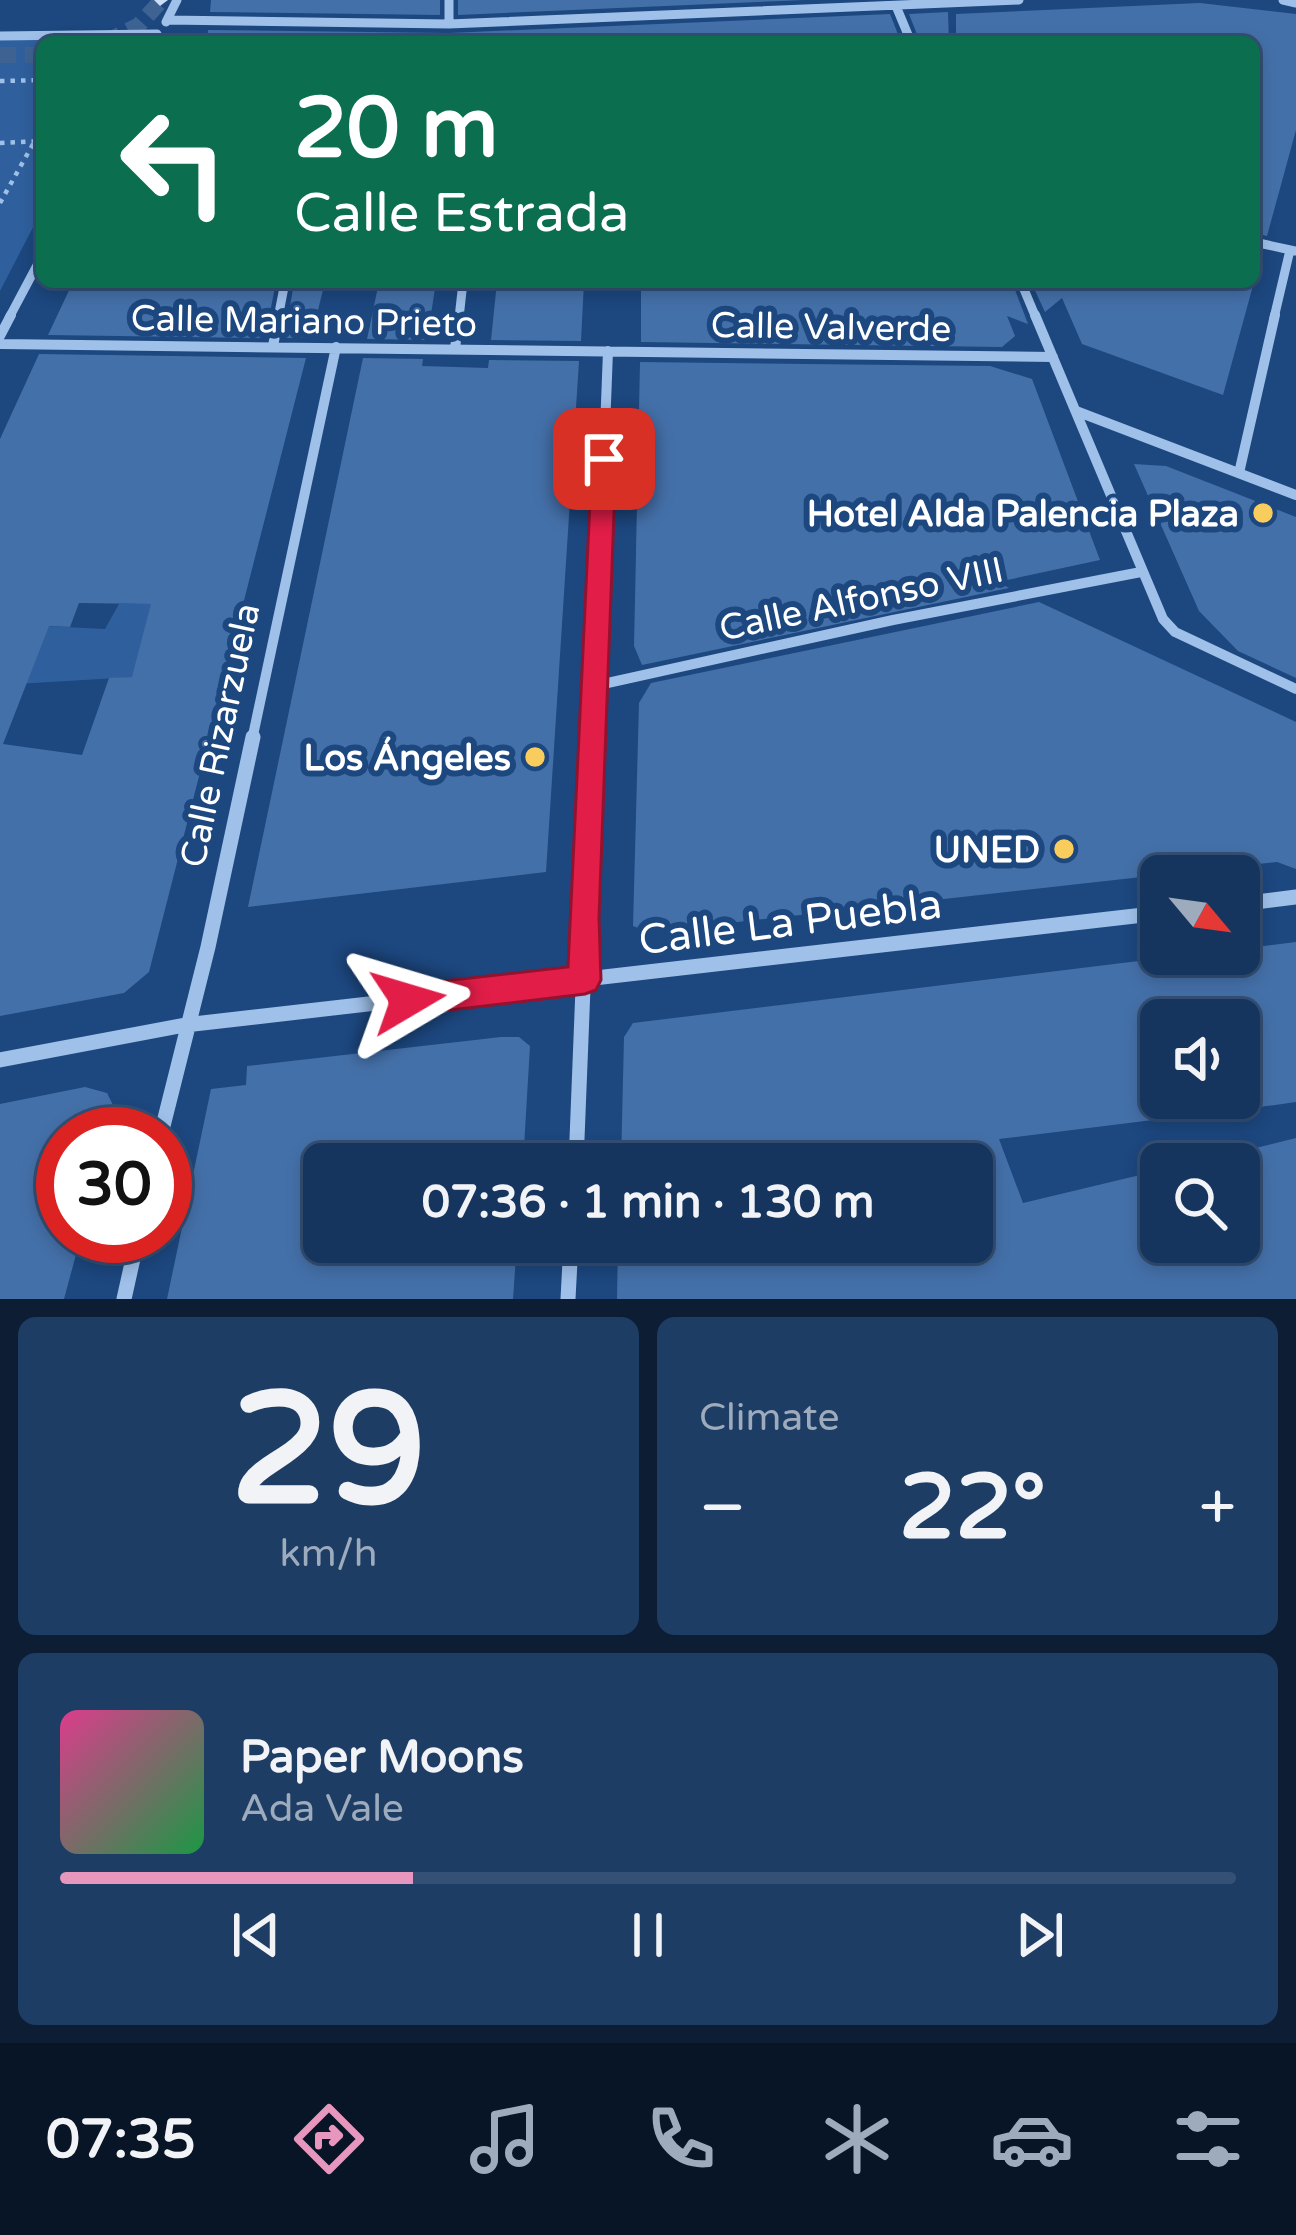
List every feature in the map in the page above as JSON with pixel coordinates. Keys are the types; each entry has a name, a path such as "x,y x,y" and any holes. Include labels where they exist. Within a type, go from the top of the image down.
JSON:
{"street":[{"path":"448,0 449,24"},
{"path":"168,20 449,24 1019,0"},
{"path":"1283,0 1296,3"},
{"path":"156,36 168,20 166,1"},
{"path":"896,6 908,36"},
{"path":"0,36 36,36"},
{"path":"1239,473 1293,251 1260,243"},
{"path":"0,340 36,268"},
{"path":"272,346 284,288"},
{"path":"454,349 462,288"},
{"path":"1024,288 1163,619 1175,632 1296,688"},
{"name":"Calle Mariano Prieto","path":"0,340 608,351"},
{"name":"Calle Rizarzuela","path":"167,1107 212,930 336,347"},
{"path":"577,1143 608,351"},
{"name":"Calle Valverde","path":"608,351 1053,357"},
{"path":"1076,411 1296,495"},
{"name":"Calle Alfonso VIII","path":"594,686 893,620 1141,572"},
{"path":"1260,901 1296,897"},
{"name":"Calle La Puebla","path":"0,1060 185,1025 1140,915"},
{"path":"124,1299 132,1263"},
{"path":"568,1299 570,1263"}],"path":[{"path":"0,81 36,80"},
{"path":"0,143 36,141"},
{"path":"1,201 36,144"}],"shaded area":[{"path":"0,39 36,39 36,222 0,291"},
{"path":"119,604 151,604 151,676 0,685 24,625 105,629"}],"building":[{"path":"211,0 440,0 440,15 210,12"},
{"path":"458,0 805,0 458,15"},
{"path":"1200,3 1296,14 1296,130 1267,236 1260,234 1260,36 956,36 956,14"},
{"path":"948,12 949,36 918,36 909,14"},
{"path":"890,14 899,36 208,36 208,30 449,33"},
{"path":"70,288 275,288 265,338 48,335"},
{"path":"293,288 324,288 311,338 285,338"},
{"path":"378,288 435,288 427,340 367,339"},
{"path":"496,288 584,288 581,341 491,340"},
{"path":"641,288 1014,288 1028,324 1007,316 1015,336 1002,347 641,342"},
{"path":"1034,288 1252,288 1223,395 1082,344 1062,298 1045,312"},
{"path":"39,354 306,358 149,972 124,993 0,1016 0,439","holes":["79,603 151,604 132,677 109,678 82,755 3,744 49,626 70,627"]},
{"path":"363,358 423,359 422,366 488,368 489,360 579,361 546,872 248,907"},
{"path":"640,362 990,366 1032,379 1100,560 998,582 1009,588 642,665 634,646"},
{"path":"1134,464 1166,466 1296,517 1296,678 1238,651 1199,611"},
{"path":"1039,602 1296,722 1296,869 1277,862 1260,864 1260,855 1140,855 1140,877 648,932 633,926 639,703 651,683"},
{"path":"1296,942 1296,1102 1260,1107 1260,999 1140,999 1140,1119 1161,1119 999,1139 1023,1203 1140,1175 1140,1263 1260,1263 1260,1147 1296,1138 1296,1299 617,1299 618,1263 993,1263 993,1143 621,1143 624,1037 633,1023 1140,961 1140,975 1260,975 1260,946"},
{"path":"501,1037 519,1037 530,1046 524,1143 303,1143 303,1263 516,1263 513,1299 167,1299 175,1263 192,1263 192,1180 211,1089 246,1085 247,1066"},
{"path":"85,1087 107,1093 113,1105 36,1107 36,1263 74,1263 64,1299 0,1299 0,1104"}],"tunnel":[{"path":"118,36 139,25 160,2"},
{"path":"0,55 36,55"}],"place":[{"name":"Hotel Alda Palencia Plaza","path":"1263,513"},
{"name":"Los Ángeles","path":"535,757"},
{"name":"UNED","path":"1064,849"}],"route":[{"path":"408,1000 585,980 583,918 604,459"}]}
